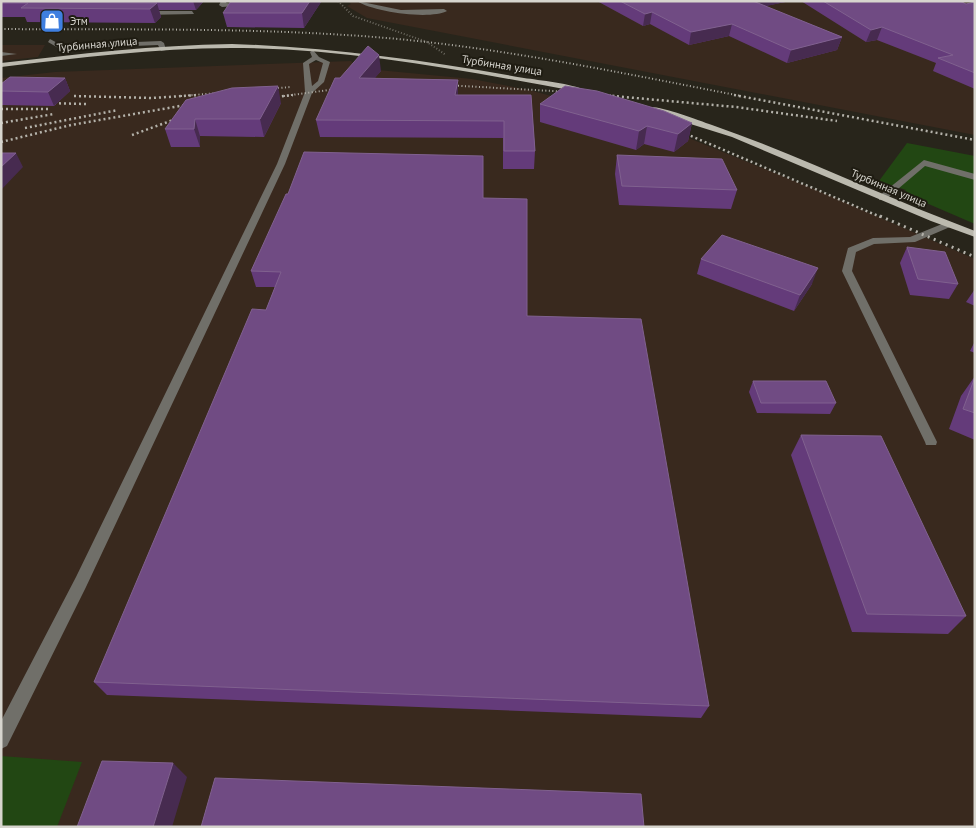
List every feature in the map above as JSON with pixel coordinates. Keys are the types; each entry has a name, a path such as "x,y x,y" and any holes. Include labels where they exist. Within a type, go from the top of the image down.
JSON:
{"main road":[{"name":"Турбинная улица","path":"1,64 223,46 311,50 365,55 590,92"},
{"name":"Турбинная улица","path":"642,106 715,127 947,225 975,234"}],"lane":[{"path":"224,1 222,5 250,5"},
{"path":"360,1 368,6 406,12 444,11"},
{"path":"134,13 192,13"},
{"path":"50,40 60,47 161,43 163,50"},
{"path":"309,92 321,82 327,62 316,58 311,50"},
{"path":"1,54 14,54"},
{"path":"1,740 81,582 281,164 309,92 306,63 316,58"},
{"path":"882,198 924,162 975,177"},
{"path":"931,442 847,271 851,250 873,241 912,240 947,225"}],"path":[{"path":"338,1 352,16 427,42 447,54 442,67"}],"shaded area":[{"path":"348,1 975,1 975,135 367,18 347,6 351,4"},
{"path":"1,45 45,45 38,57 1,61"},
{"path":"351,61 357,68 472,79 529,90 652,123 814,189 975,259 975,827 1,827 1,78 55,72"}],"green space":[{"path":"907,143 975,156 975,224 903,193 906,190 879,181"},
{"path":"1,756 82,762 57,827 1,827"}],"building":[{"path":"1,1 157,3 150,9 21,8 28,3 1,3"},
{"path":"231,1 310,1 302,13 223,13"},
{"path":"620,1 753,1 842,37 791,50 732,24 691,32 652,12 645,14"},
{"path":"823,1 960,1 966,4 975,2 975,73 938,58 953,55 882,27 871,30"},
{"path":"368,46 379,55 359,78 458,80 455,95 531,95 535,151 504,151 504,121 316,120 335,78 340,78"},
{"path":"10,77 65,78 48,92 1,91 1,84"},
{"path":"278,86 260,119 195,119 194,129 165,129 186,100 232,88"},
{"path":"565,86 597,91 664,111 692,123 678,134 647,126 639,131 540,104"},
{"path":"304,152 483,156 483,198 527,199 527,316 641,319 709,706 94,682 252,309 266,310 281,272 251,271 286,194 288,194"},
{"path":"1,153 16,153 1,167"},
{"path":"617,155 722,159 737,190 622,186"},
{"path":"722,235 818,268 800,295 701,259"},
{"path":"907,247 945,252 958,284 918,279"},
{"path":"975,377 975,413 963,409"},
{"path":"753,381 826,381 836,403 761,403"},
{"path":"801,435 881,436 966,616 867,614"},
{"path":"102,761 173,763 153,827 77,827"},
{"path":"215,778 641,794 644,827 201,827"}],"railway":[{"path":"1,29 249,31 398,39 527,56 741,96"},
{"path":"444,85 571,92"},
{"path":"264,89 291,87"},
{"path":"284,96 344,88"},
{"path":"181,96 219,93"},
{"path":"596,94 616,96"},
{"path":"74,96 152,98 198,95"},
{"path":"267,98 293,95"},
{"path":"602,95 736,107 837,121"},
{"path":"734,95 975,140"},
{"path":"44,103 86,104"},
{"path":"1,142 71,125 197,103"},
{"path":"1,109 51,109"},
{"path":"25,128 118,110"},
{"path":"1,123 54,114"},
{"path":"132,135 184,116"},
{"path":"677,130 883,218"},
{"path":"880,216 975,257"}],"place":[{"name":"Этм","path":"52,21"}]}
